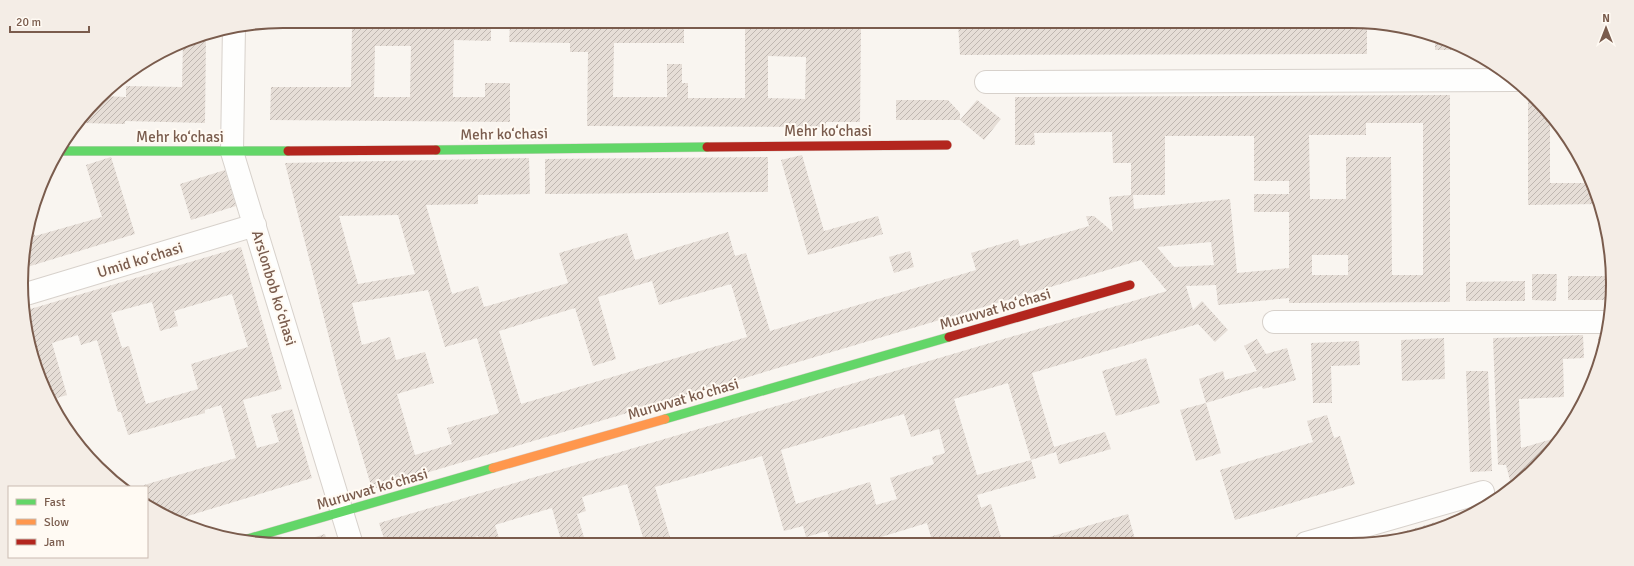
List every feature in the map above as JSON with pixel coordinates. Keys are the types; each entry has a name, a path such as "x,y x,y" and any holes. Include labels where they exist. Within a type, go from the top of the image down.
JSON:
{"street":[{"name":"Arslonbob koʻchasi","path":"234,33 232,152 350,538"},
{"path":"986,82 1505,80"},
{"name":"Mehr koʻchasi","path":"65,151 232,152 947,144"},
{"name":"Umid koʻchasi","path":"29,293 254,225"},
{"name":"Muruvvat koʻchasi","path":"257,536 1130,284"},
{"path":"1274,322 1603,322"},
{"path":"1323,538 1483,492"}],"building":[{"path":"352,28 491,28 491,41 454,40 453,97 485,97 485,83 510,83 510,122 270,120 271,87 351,87","holes":["375,46 411,46 410,97 374,97"]},
{"path":"510,28 684,28 684,43 614,43 613,97 667,97 667,64 682,64 682,83 688,83 688,98 745,98 745,28 861,28 860,122 826,122 826,127 587,126 588,52 570,52 570,43 509,42","holes":["768,56 806,57 805,99 768,98"]},
{"path":"958,28 1367,29 1367,54 960,55"},
{"path":"206,40 205,123 125,121 125,124 85,123 110,96 126,97 126,86 182,87 183,48"},
{"path":"1435,43 1455,50 1435,50"},
{"path":"1450,95 1450,302 1289,303 1289,298 1218,305 1216,285 1186,286 1193,310 1202,301 1228,330 1215,342 1198,324 1032,373 1054,447 1105,432 1111,449 1059,464 1056,452 1031,460 1036,478 977,495 981,508 991,504 1001,538 931,538 927,523 878,538 829,538 827,531 806,537 803,526 784,531 762,456 655,487 670,538 643,538 627,484 582,497 586,511 577,514 584,538 560,538 552,508 495,525 499,538 478,538 478,536 471,538 384,538 379,523 1167,291 1141,260 372,489 339,377 285,163 529,158 530,194 478,195 478,204 426,205 452,294 478,286 484,307 568,283 559,253 627,233 635,260 728,232 735,256 746,253 770,331 976,270 971,253 1018,239 1020,246 1089,226 1086,216 1094,216 1113,232 1109,197 1131,195 1131,163 1113,163 1112,132 1034,133 1035,145 1015,145 1015,97","holes":["1366,123 1423,123 1423,275 1392,275 1391,157 1346,157 1346,199 1310,199 1309,135 1366,135","1165,136 1254,136 1254,181 1289,181 1289,194 1254,194 1254,212 1289,212 1289,268 1237,273 1230,199 1134,209 1133,195 1165,195","398,215 415,274 358,284 339,216","1211,242 1214,265 1174,267 1157,247","1312,255 1348,255 1348,275 1312,275","652,281 659,305 731,284 747,337 521,404 499,331 575,308 593,366 616,359 598,297","428,290 445,347 477,338 499,413 447,428 452,444 415,455 397,394 434,383 425,352 396,360 390,337 362,345 352,303","1008,383 1031,460 977,475 954,399","904,414 911,437 939,429 945,453 932,457 934,464 890,478 897,499 876,505 870,482 796,504 781,450"]},
{"path":"896,100 948,100 960,113 960,120 896,120"},
{"path":"977,100 1001,119 984,140 960,120"},
{"path":"1528,100 1550,124 1550,183 1584,183 1584,179 1593,204 1528,205"},
{"path":"802,155 824,231 878,216 883,234 808,255 781,160"},
{"path":"111,157 135,234 29,266 33,231 35,236 102,217 86,165"},
{"path":"768,157 768,192 545,194 545,159"},
{"path":"225,170 236,206 191,220 180,184"},
{"path":"241,247 282,389 243,400 257,448 279,442 271,415 292,409 312,478 182,518 148,500 148,486 144,485 236,458 221,405 205,410 205,413 128,435 121,412 118,412 97,340 81,345 78,335 52,343 67,395 57,398 59,404 47,381 37,349 30,309","holes":["232,294 248,347 191,364 198,389 146,404 129,346 122,348 111,313 152,302 160,331 178,326 174,311"]},
{"path":"910,251 914,267 894,273 889,257"},
{"path":"1532,274 1557,274 1556,301 1532,300"},
{"path":"1568,276 1606,276 1605,300 1568,300"},
{"path":"1525,281 1525,301 1466,301 1466,282"},
{"path":"1583,335 1584,358 1563,359 1564,397 1519,399 1521,448 1552,439 1543,451 1510,482 1506,465 1498,465 1493,338"},
{"path":"1444,338 1445,379 1402,381 1401,340"},
{"path":"1257,339 1266,354 1287,348 1296,380 1263,389 1262,386 1206,403 1199,379 1223,371 1225,380 1257,371 1244,346"},
{"path":"1359,341 1360,365 1331,366 1332,403 1313,403 1311,343"},
{"path":"1146,358 1160,403 1116,416 1102,371"},
{"path":"1466,371 1488,371 1492,471 1470,472"},
{"path":"1206,403 1221,453 1196,461 1180,410"},
{"path":"1327,415 1334,438 1340,436 1355,484 1235,520 1220,470 1313,442 1307,421"},
{"path":"1128,514 1135,538 1046,538"},
{"path":"1455,516 1417,529 1397,534"},
{"path":"325,534 326,538 312,538"}],"traffic: fast":[{"path":"436,150 707,147"},
{"path":"65,151 288,151"},
{"path":"665,419 949,337"},
{"path":"256,536 493,468"}],"traffic: slow":[{"path":"493,468 665,419"}],"traffic: jam":[{"path":"707,147 947,145"},
{"path":"288,151 436,150"},
{"path":"949,337 1130,285"}]}
